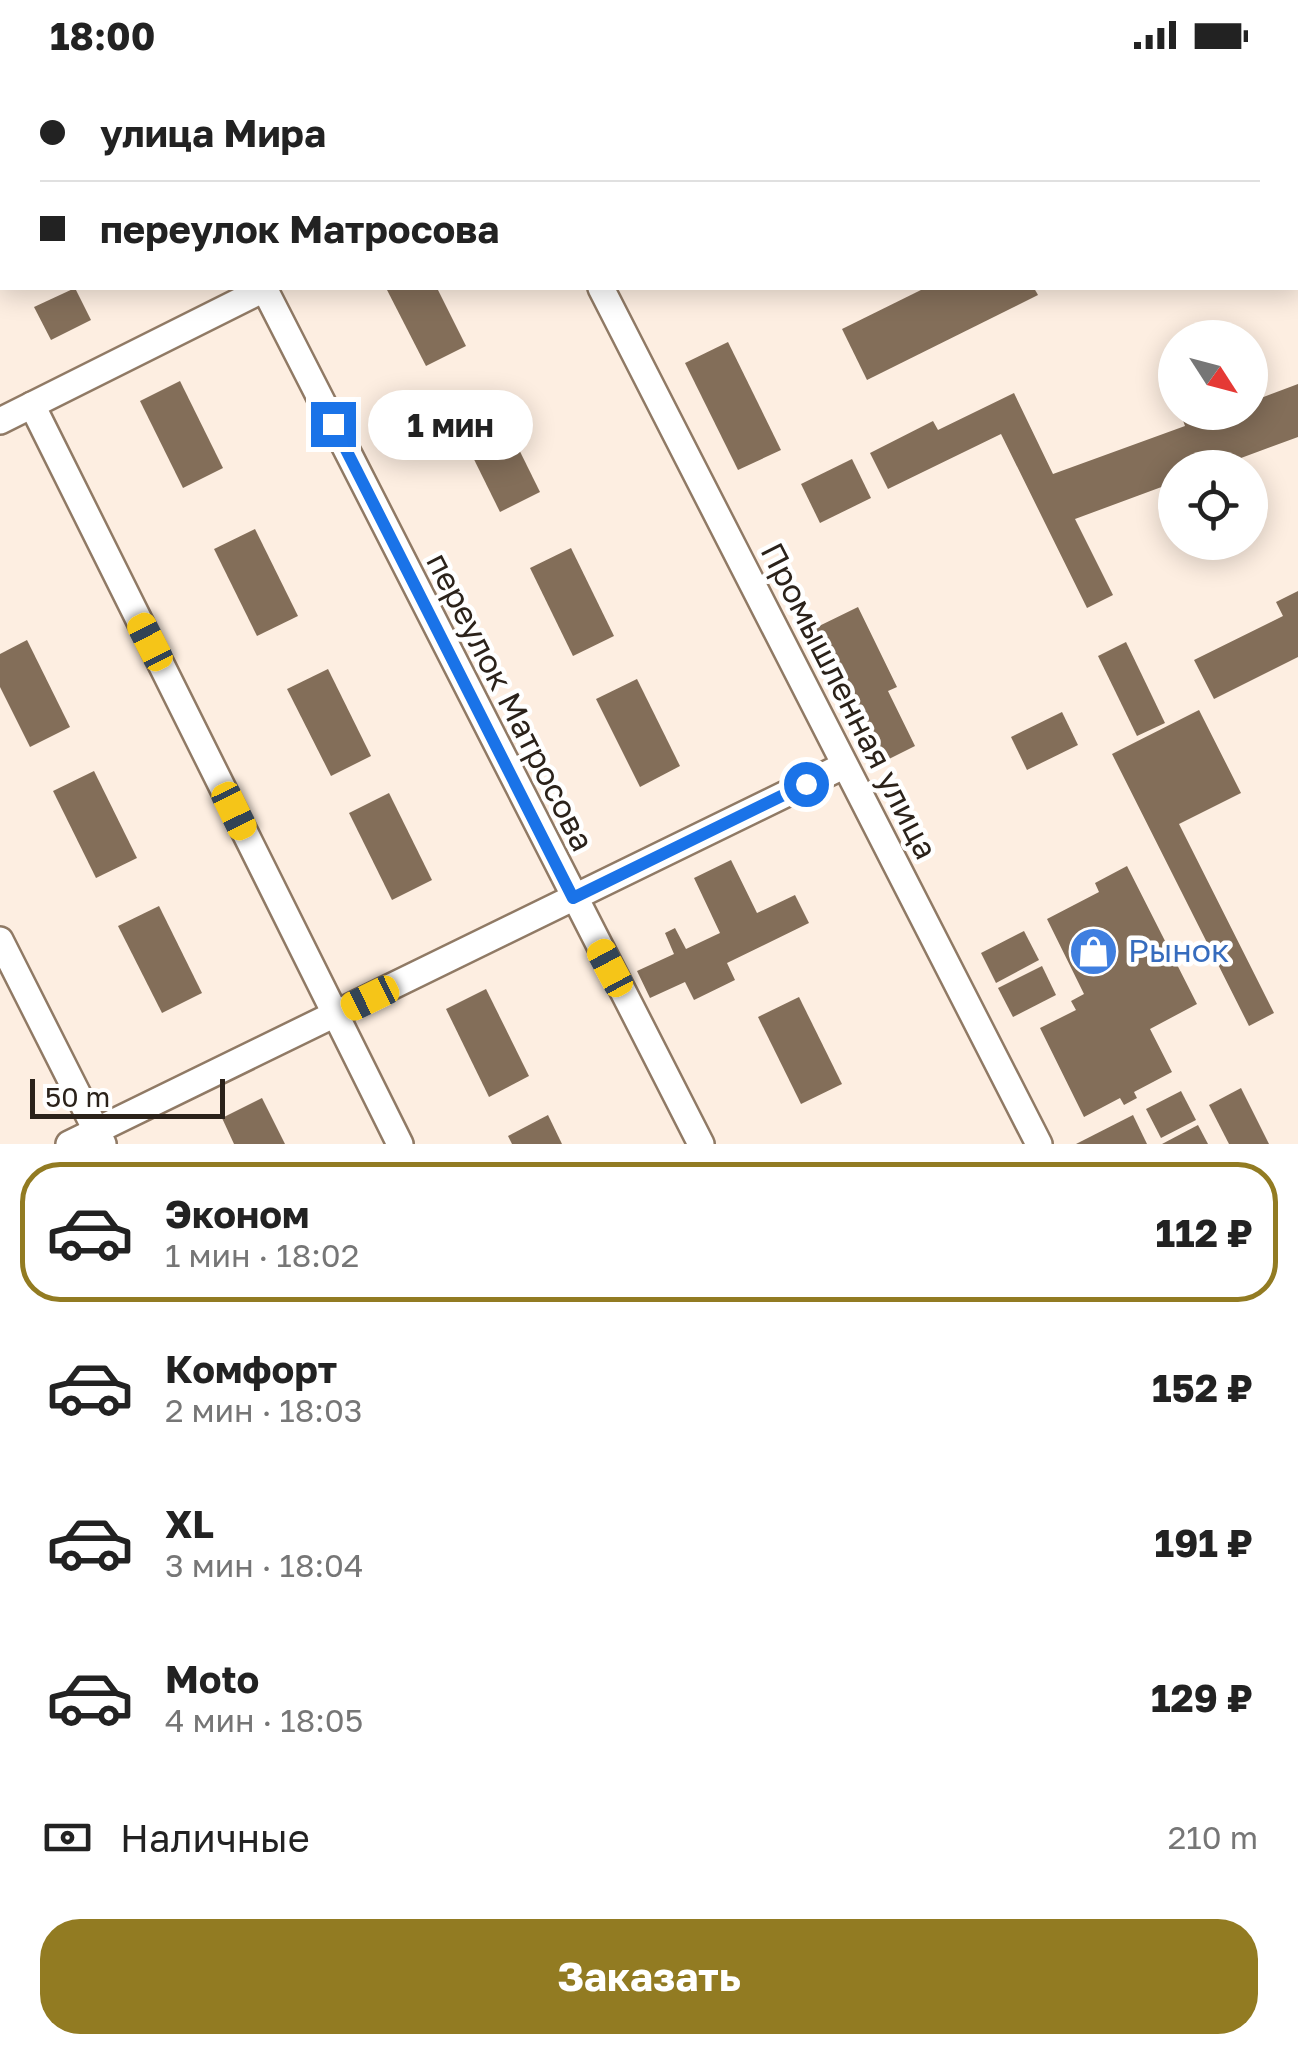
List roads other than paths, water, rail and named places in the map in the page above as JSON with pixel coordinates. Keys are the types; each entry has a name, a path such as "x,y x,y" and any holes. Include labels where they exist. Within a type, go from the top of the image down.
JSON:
{"street":[{"path":"0,421 261,290"},
{"name":"переулок Матросова","path":"266,290 701,1144"},
{"name":"Промышленная улица","path":"602,290 1039,1144"},
{"path":"32,405 400,1144"},
{"path":"69,1144 99,1137 336,1014 838,768"},
{"path":"0,940 99,1137"}],"place":[{"name":"Рынок","path":"1093,951"}]}
